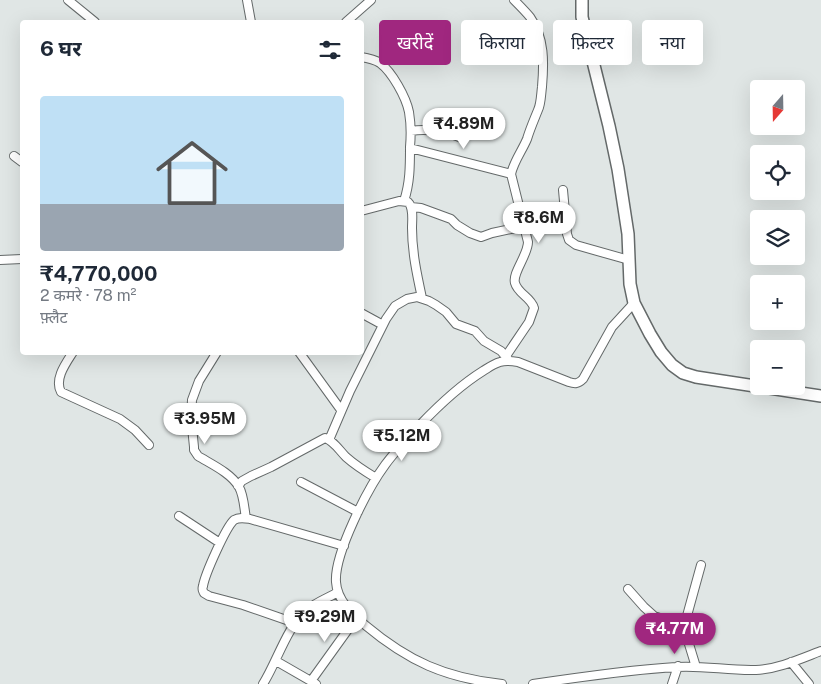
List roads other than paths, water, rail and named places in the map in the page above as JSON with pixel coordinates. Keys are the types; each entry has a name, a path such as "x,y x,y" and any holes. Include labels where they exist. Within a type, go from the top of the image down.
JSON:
{"street":[{"path":"68,0 93,20"},
{"path":"247,0 251,20"},
{"path":"348,20 371,0"},
{"path":"502,684 459,681 408,656 380,637 357,617 338,592 336,582 337,570 344,546 358,512 385,465 412,433 461,385 493,364 508,358 533,312 534,308 531,302 515,284 516,273 528,248 528,238 511,174 514,163 523,148 539,109 544,64 542,46 534,23 514,0"},
{"path":"582,0 582,17 618,170 628,234 630,284 634,303 650,334 661,352 672,365 683,373 712,380 821,396"},
{"path":"364,58 375,60 387,69 395,81 409,111 411,131 409,181 404,201"},
{"path":"411,131 429,130 462,138"},
{"path":"410,148 511,174"},
{"path":"14,156 20,160"},
{"path":"563,190 569,240 576,245 629,260"},
{"path":"364,209 399,201 408,202 411,207 414,255 422,298"},
{"path":"411,207 420,208 451,219 456,225 481,237 525,226"},
{"path":"0,260 20,259"},
{"path":"329,440 341,410 383,325 391,312 401,302 412,297 422,298 436,305 446,312 458,325 475,331 484,341 501,351 508,358 574,384 583,379 612,327 634,303"},
{"path":"364,315 383,325"},
{"path":"71,355 59,381 61,392 120,419 135,430 149,445"},
{"path":"215,355 199,382 192,400 191,417 194,447 198,456 234,480 242,496 246,518"},
{"path":"301,355 341,410"},
{"path":"238,486 251,476 327,438 356,465 376,478"},
{"path":"301,482 358,512"},
{"path":"179,516 220,543"},
{"path":"295,623 243,605 208,596 204,593 202,587 204,581 220,543 232,522 238,518 246,518 344,546"},
{"path":"696,667 686,637 685,627 686,617 701,565"},
{"path":"628,589 654,616 685,627"},
{"path":"263,684 288,635 301,615 313,605 338,592"},
{"path":"276,661 314,683 357,617"},
{"path":"533,684 562,682 592,675 678,666 757,670 771,668 821,651"},
{"path":"791,662 809,684"},
{"path":"672,684 678,666"},
{"path":"592,675 592,684"}]}
